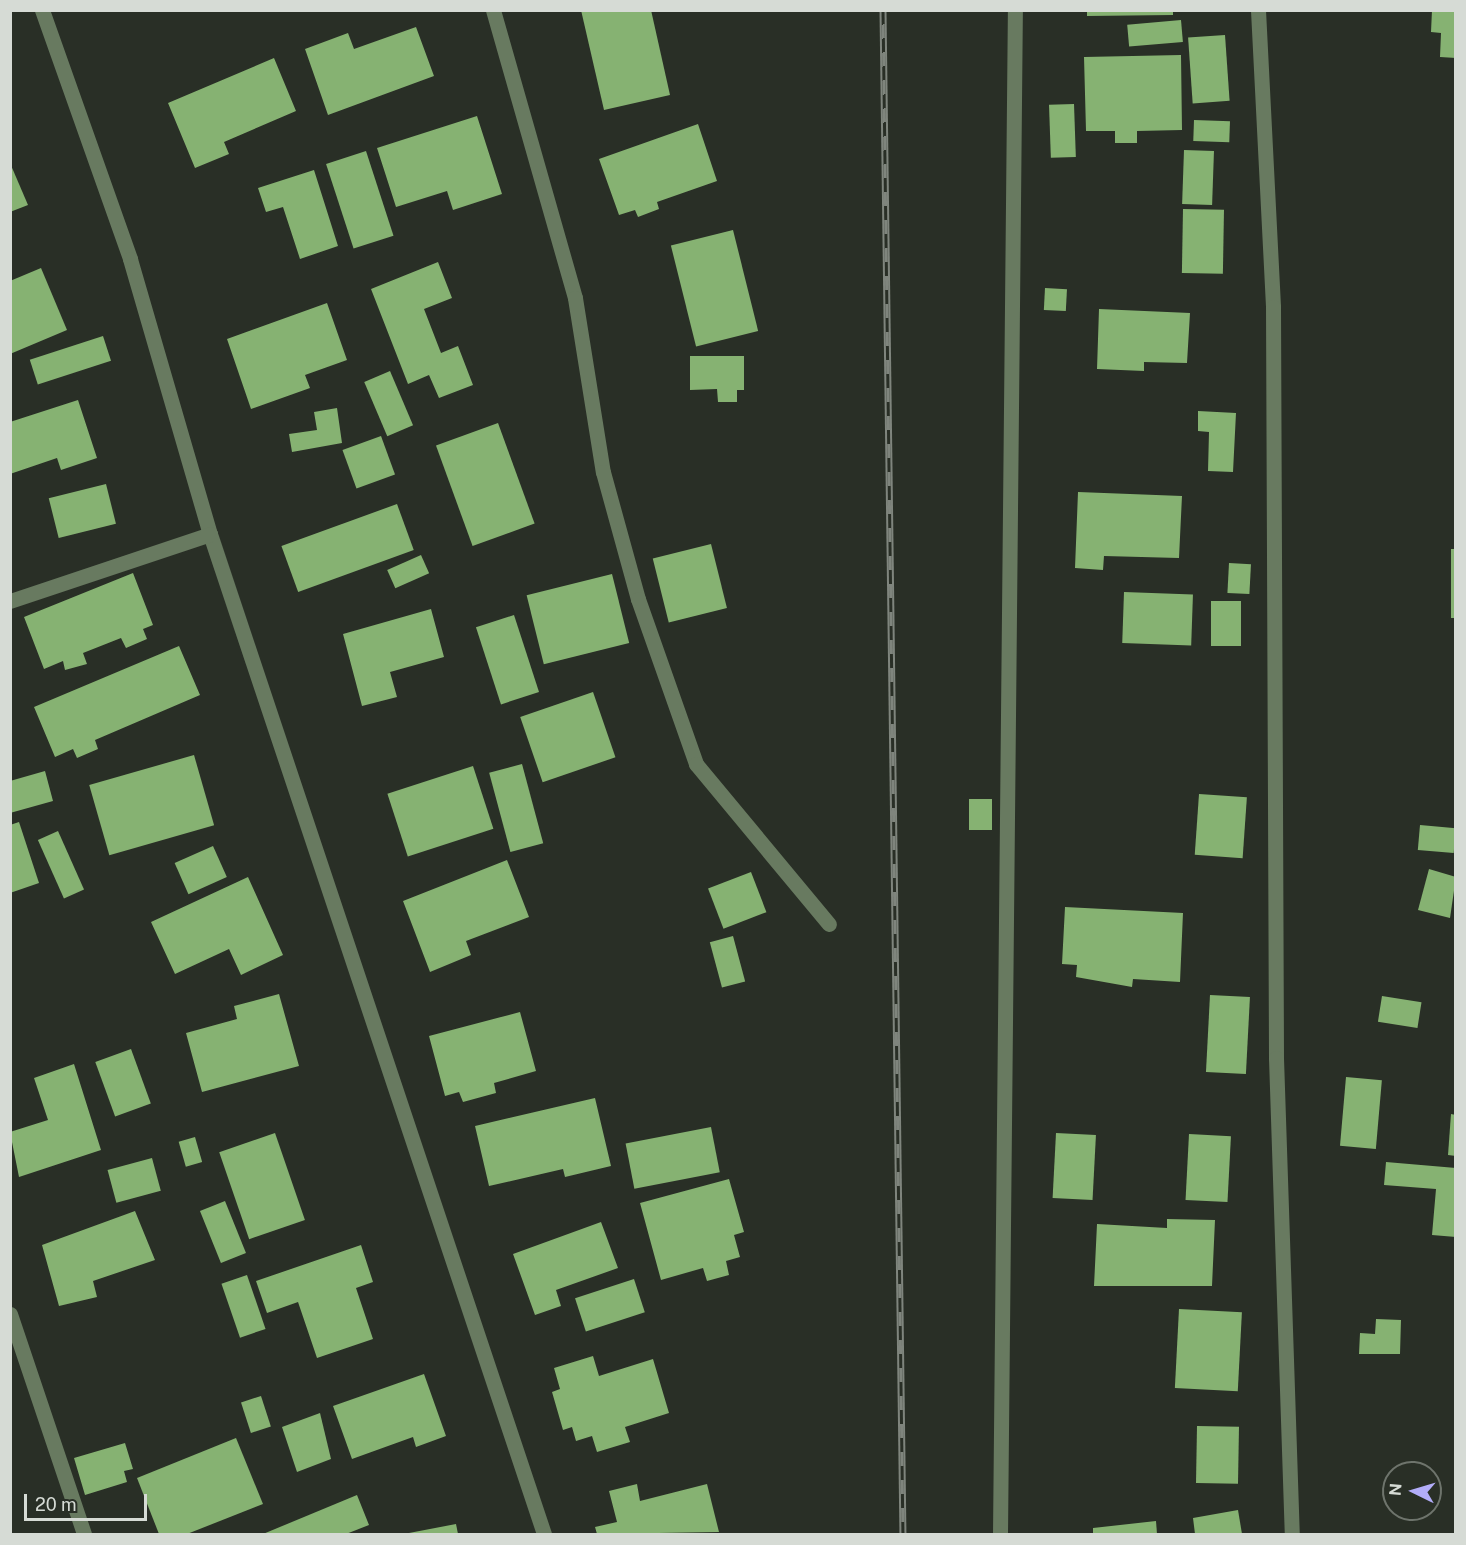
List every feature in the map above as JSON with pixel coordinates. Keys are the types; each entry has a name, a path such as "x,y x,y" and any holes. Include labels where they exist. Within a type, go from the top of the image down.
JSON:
{"street":[{"path":"42,10 130,260 210,534 544,1534"},
{"path":"493,10 575,298 603,472 638,599 696,764 829,924"},
{"path":"1000,1534 1015,10"},
{"path":"1258,10 1273,307 1276,1058 1292,1534"},
{"path":"10,601 210,534"},
{"path":"10,1314 84,1534"}],"building":[{"path":"581,10 651,10 670,95 604,110"},
{"path":"1087,10 1173,10 1173,15 1087,16"},
{"path":"1432,10 1456,10 1456,58 1440,57 1441,33 1431,32"},
{"path":"1181,20 1183,42 1129,47 1127,25"},
{"path":"416,27 434,76 328,115 305,49 348,33 354,49"},
{"path":"1225,35 1230,101 1193,103 1188,38"},
{"path":"1181,55 1182,130 1137,131 1137,143 1115,143 1115,131 1086,131 1084,57"},
{"path":"274,58 296,111 224,142 229,154 195,168 168,103"},
{"path":"1074,104 1076,157 1051,158 1049,105"},
{"path":"477,116 502,194 453,210 447,191 396,207 377,148"},
{"path":"1194,120 1230,121 1229,142 1193,141"},
{"path":"698,124 717,181 657,202 659,209 638,217 635,210 619,215 599,159"},
{"path":"1184,150 1214,151 1212,205 1182,204"},
{"path":"366,151 394,236 354,249 326,164"},
{"path":"10,163 28,205 10,212"},
{"path":"314,170 338,246 300,259 283,207 266,212 258,188"},
{"path":"1183,209 1224,210 1223,274 1182,273"},
{"path":"733,230 758,331 696,346 671,245"},
{"path":"438,262 452,298 424,309 441,353 458,346 473,385 439,398 429,375 408,384 371,289"},
{"path":"41,268 67,330 10,354 10,281"},
{"path":"1045,288 1067,289 1066,311 1044,310"},
{"path":"327,303 347,360 305,375 310,388 251,409 227,339"},
{"path":"1099,309 1190,313 1187,363 1144,362 1144,371 1097,369"},
{"path":"103,336 111,361 38,385 30,360"},
{"path":"690,356 744,356 744,390 737,390 737,402 718,402 717,389 690,390"},
{"path":"390,371 413,425 387,436 364,382"},
{"path":"78,400 97,458 61,470 57,458 10,474 10,422"},
{"path":"337,408 342,443 292,452 289,434 317,430 314,412"},
{"path":"1198,411 1236,413 1233,472 1208,471 1209,432 1198,431"},
{"path":"498,423 535,524 473,546 436,446"},
{"path":"381,436 395,475 356,489 342,450"},
{"path":"106,484 116,524 59,538 49,498"},
{"path":"1078,492 1182,496 1179,558 1104,556 1103,570 1075,568"},
{"path":"397,504 414,550 298,592 281,546"},
{"path":"711,544 727,608 669,623 653,559"},
{"path":"1451,549 1456,549 1456,618 1451,618"},
{"path":"421,555 429,573 395,588 387,570"},
{"path":"1229,563 1251,564 1249,594 1227,593"},
{"path":"133,573 153,625 143,629 147,639 126,648 121,638 83,653 87,664 65,670 63,661 44,669 24,617"},
{"path":"612,574 629,643 544,664 527,595"},
{"path":"1124,592 1193,594 1191,645 1122,643"},
{"path":"1211,601 1241,601 1241,646 1211,646"},
{"path":"431,609 444,657 390,672 397,697 362,706 343,634"},
{"path":"514,615 539,692 501,704 476,627"},
{"path":"179,646 200,695 95,740 98,749 77,758 73,749 55,757 34,707"},
{"path":"593,692 615,757 543,782 520,717"},
{"path":"194,755 214,825 109,855 89,785"},
{"path":"522,764 543,843 510,852 489,773"},
{"path":"473,766 493,829 408,857 387,794"},
{"path":"45,771 53,801 10,813 10,781"},
{"path":"1199,794 1247,797 1243,858 1195,855"},
{"path":"969,799 992,799 992,830 969,830"},
{"path":"19,822 39,883 10,893 10,825"},
{"path":"1420,825 1456,828 1454,853 1418,850"},
{"path":"58,831 84,889 64,898 38,840"},
{"path":"213,846 227,877 188,894 175,863"},
{"path":"507,860 529,917 466,941 471,955 430,972 403,901"},
{"path":"1429,869 1456,877 1450,918 1418,910"},
{"path":"751,872 766,912 723,929 708,888"},
{"path":"248,877 283,955 241,975 229,949 175,974 151,922"},
{"path":"1065,907 1183,913 1180,982 1133,979 1132,987 1076,977 1077,965 1062,964"},
{"path":"733,936 745,981 722,988 710,942"},
{"path":"279,994 299,1066 202,1092 186,1033 237,1019 234,1006"},
{"path":"1210,995 1250,997 1246,1074 1206,1072"},
{"path":"1382,996 1422,1002 1417,1028 1378,1022"},
{"path":"520,1012 536,1071 494,1083 496,1093 463,1102 459,1092 445,1096 429,1036"},
{"path":"131,1049 151,1104 115,1116 95,1062"},
{"path":"74,1064 101,1150 19,1177 10,1132 48,1120 34,1078"},
{"path":"1346,1077 1382,1080 1376,1149 1340,1146"},
{"path":"595,1098 611,1166 565,1177 563,1169 489,1186 475,1126"},
{"path":"1451,1114 1456,1115 1456,1156 1448,1155"},
{"path":"711,1127 720,1172 634,1189 626,1144"},
{"path":"275,1133 305,1220 249,1239 219,1152"},
{"path":"1056,1133 1096,1135 1093,1200 1053,1198"},
{"path":"1189,1134 1231,1136 1227,1202 1186,1200"},
{"path":"195,1137 202,1162 186,1167 179,1142"},
{"path":"152,1158 161,1191 116,1203 108,1170"},
{"path":"1386,1162 1456,1168 1456,1237 1432,1235 1436,1189 1384,1185"},
{"path":"729,1179 744,1232 734,1235 740,1257 726,1261 729,1275 707,1281 703,1268 661,1280 640,1203"},
{"path":"225,1201 246,1253 221,1263 200,1211"},
{"path":"135,1211 155,1260 93,1281 97,1297 59,1306 42,1245"},
{"path":"1167,1219 1215,1220 1212,1286 1094,1286 1097,1224 1167,1228"},
{"path":"601,1222 618,1268 556,1290 561,1306 535,1315 513,1254"},
{"path":"361,1245 373,1282 356,1288 373,1339 317,1358 298,1302 267,1313 256,1281"},
{"path":"247,1275 266,1329 240,1338 221,1284"},
{"path":"634,1279 645,1312 586,1331 575,1298"},
{"path":"1179,1309 1242,1312 1238,1391 1175,1388"},
{"path":"1376,1319 1401,1320 1400,1354 1359,1354 1360,1333 1375,1334"},
{"path":"593,1356 599,1376 653,1359 669,1413 625,1427 630,1442 597,1452 592,1436 576,1441 572,1427 563,1430 552,1392 560,1389 554,1368"},
{"path":"424,1374 446,1436 416,1447 413,1437 352,1459 333,1406"},
{"path":"261,1396 271,1426 251,1433 241,1402"},
{"path":"320,1413 331,1459 297,1472 282,1427"},
{"path":"1197,1426 1239,1427 1238,1484 1196,1483"},
{"path":"236,1438 263,1504 187,1534 159,1534 137,1478"},
{"path":"125,1443 133,1469 124,1471 127,1482 85,1495 74,1458"},
{"path":"637,1484 640,1501 707,1484 719,1532 597,1534 595,1527 617,1522 609,1491"},
{"path":"357,1495 369,1525 346,1534 263,1534"},
{"path":"1238,1510 1242,1534 1195,1534 1193,1518"},
{"path":"1156,1521 1157,1534 1093,1534 1093,1528"},
{"path":"456,1524 458,1534 409,1534 409,1533"}],"railway":[{"path":"883,10 903,1534"}]}
